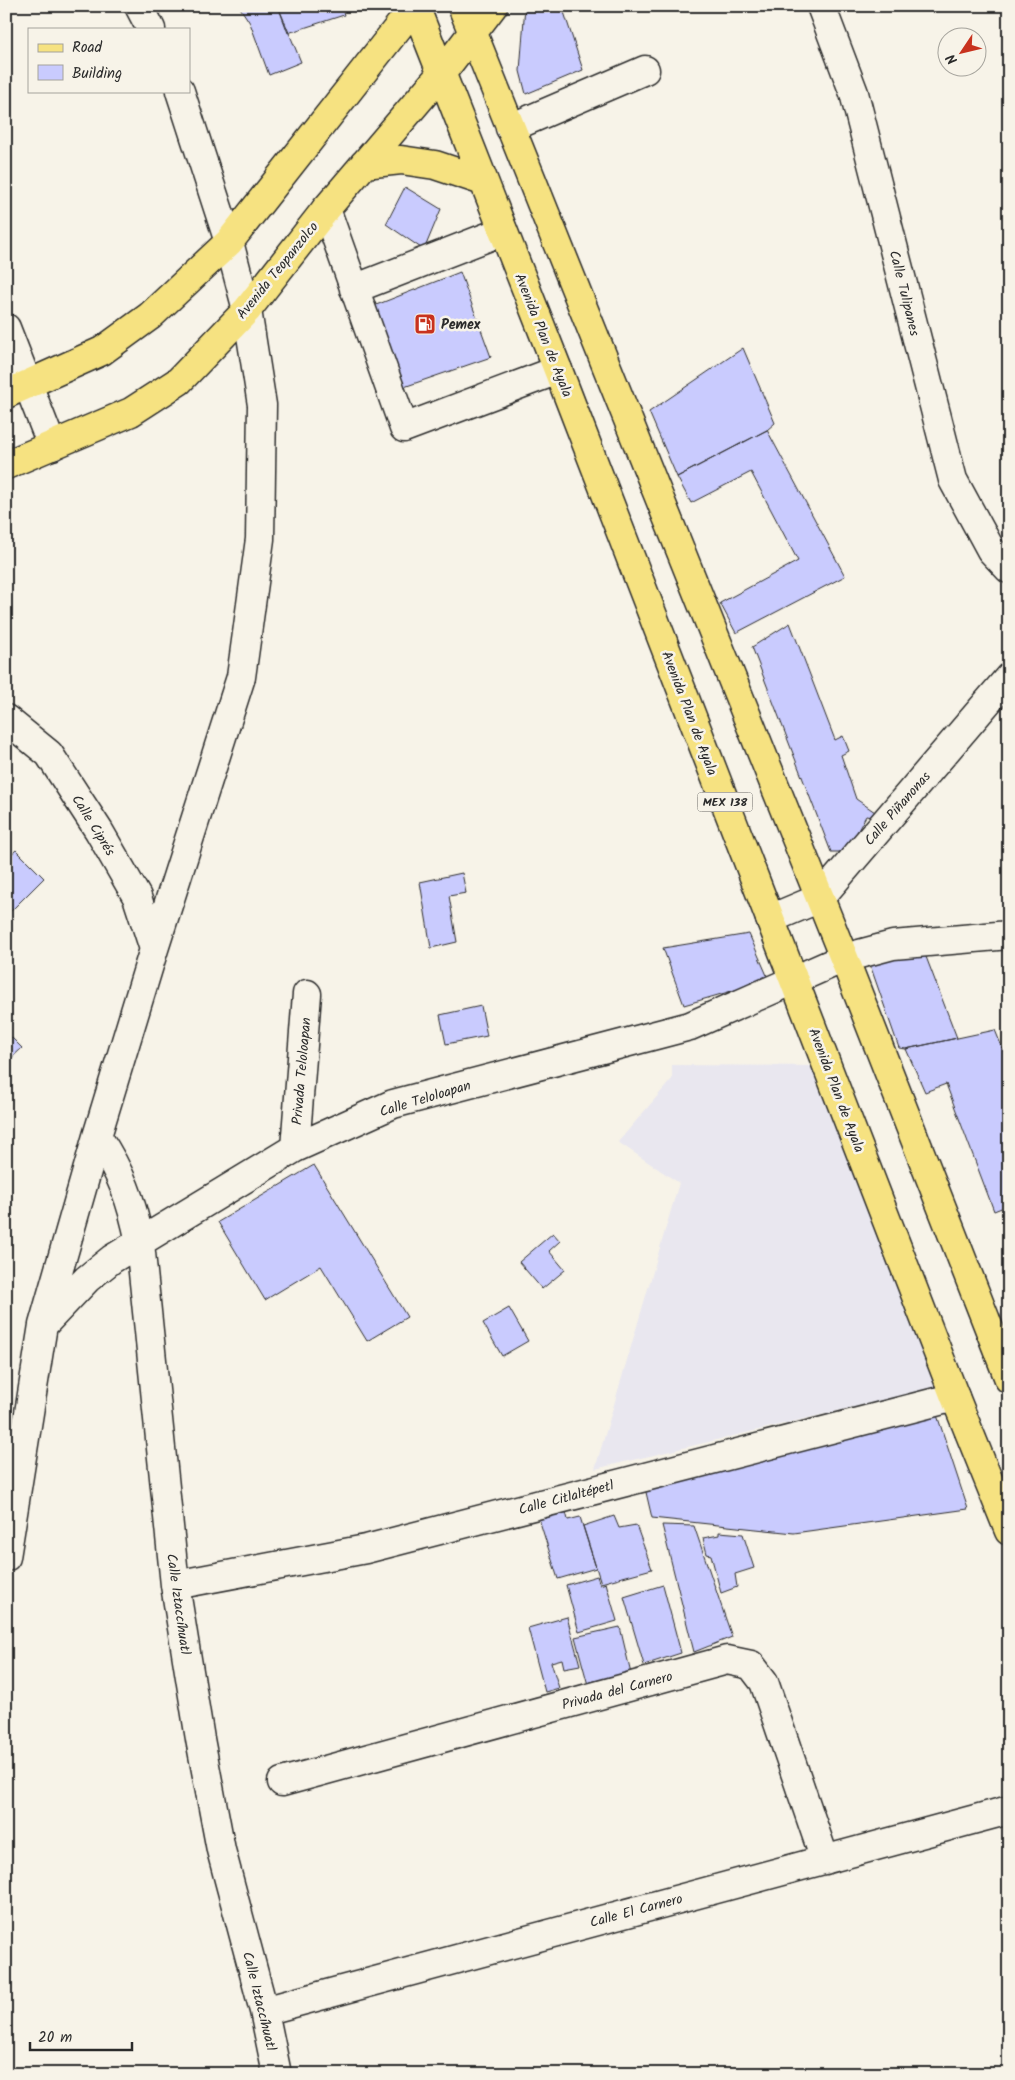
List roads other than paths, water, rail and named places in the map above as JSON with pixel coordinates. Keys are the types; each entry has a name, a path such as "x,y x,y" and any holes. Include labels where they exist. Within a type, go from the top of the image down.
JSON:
{"main road":[{"path":"17,390 102,351 150,316 230,242 415,6"},
{"name":"Avenida Plan de Ayala","path":"415,6 795,979 955,1397 1009,1531"},
{"path":"462,6 844,958 1009,1379"},
{"name":"Avenida Teopanzolco","path":"6,465 132,412 179,382 247,310 326,209 441,74 493,6"},
{"path":"364,164 400,160 435,165 483,181"}],"street":[{"path":"139,6 150,28"},
{"name":"Calle Tulipanes","path":"821,6 854,93 953,480 991,550 1009,569"},
{"path":"510,128 645,70"},
{"path":"6,1557 43,1325 97,1136 242,668 260,539 262,405 247,310 230,242 180,92"},
{"path":"326,209 404,428 558,370"},
{"path":"354,289 503,231"},
{"path":"6,328 17,390 52,446"},
{"name":"Calle Piñanonas","path":"770,919 820,898 1009,677"},
{"name":"Calle Ciprés","path":"6,719 49,754 99,831 137,896 154,950"},
{"name":"Calle Teloloapan","path":"43,1325 87,1279 112,1259 295,1148 393,1104 690,1026 844,958 893,945 1009,936"},
{"name":"Privada Teloloapan","path":"295,1148 307,994"},
{"name":"Calle Iztaccíhuatl","path":"97,1136 113,1160 125,1185 134,1213 140,1243 175,1585 200,1740 221,1850 264,2011 277,2074"},
{"name":"Calle Citlaltépetl","path":"175,1585 366,1549 955,1397"},
{"name":"Privada del Carnero","path":"282,1782 727,1660 751,1665 764,1682 825,1860"},
{"name":"Calle El Carnero","path":"264,2011 1009,1810"}],"place":[{"name":"Pemex","path":"425,324"}]}
